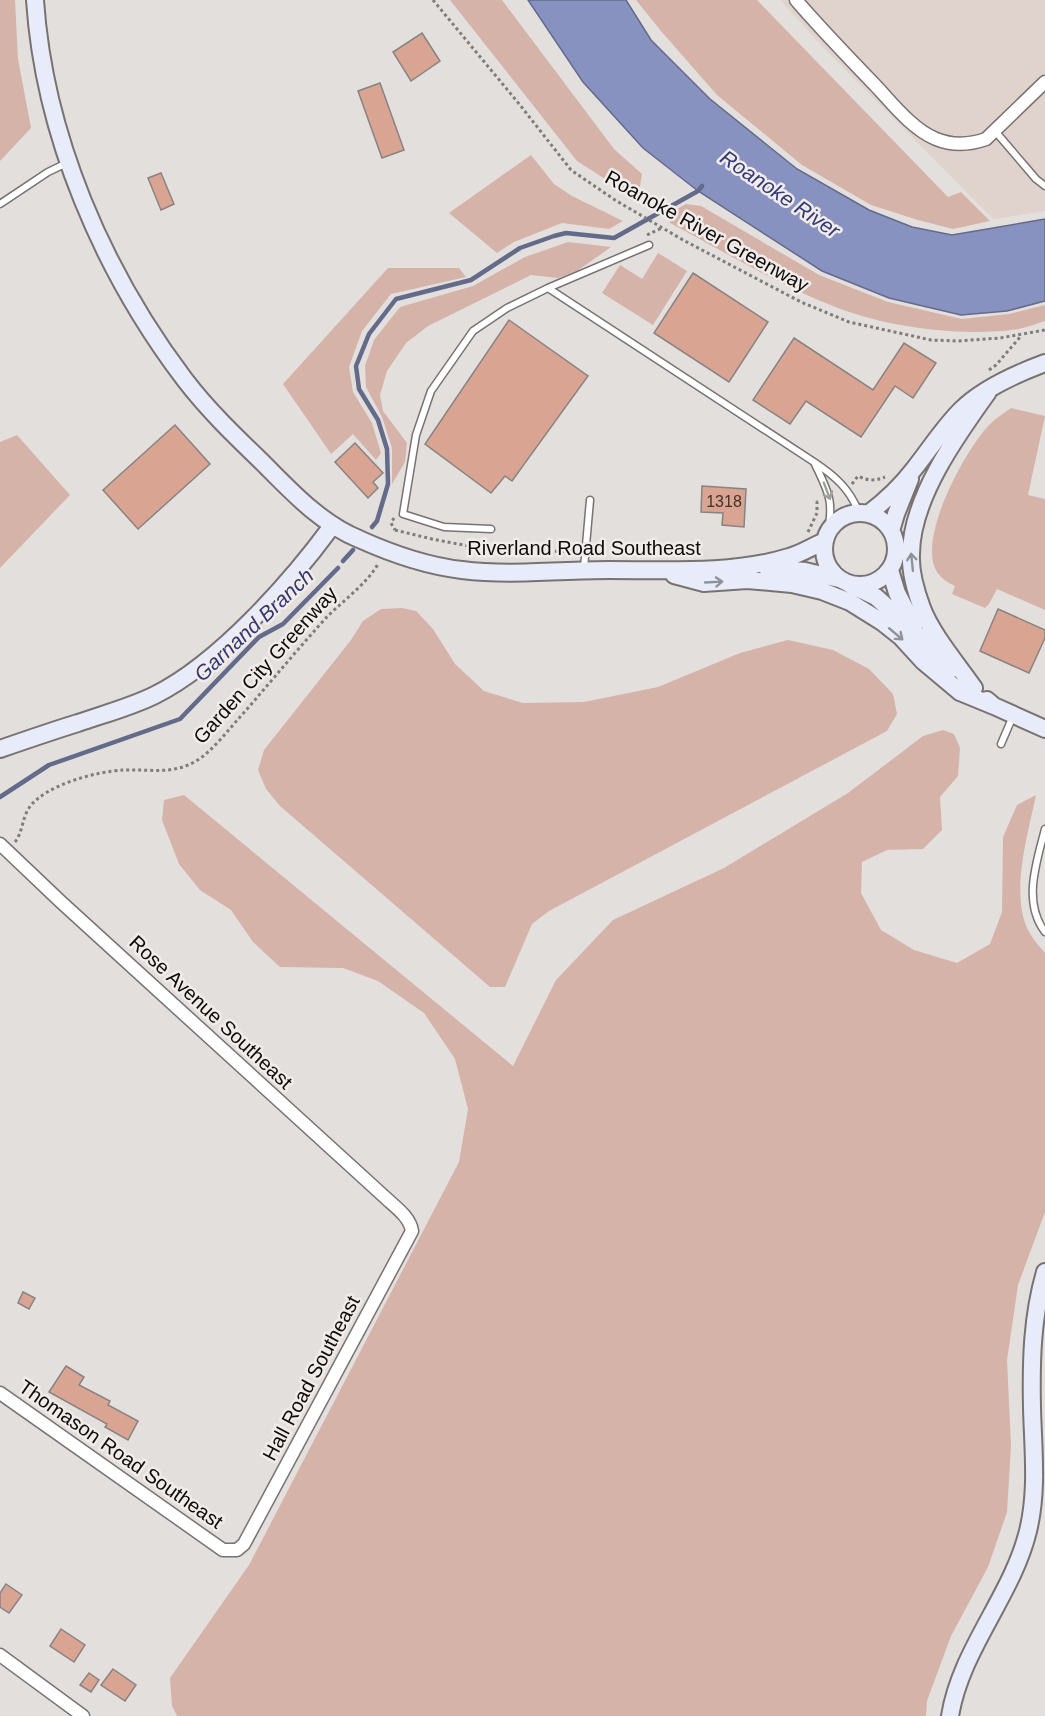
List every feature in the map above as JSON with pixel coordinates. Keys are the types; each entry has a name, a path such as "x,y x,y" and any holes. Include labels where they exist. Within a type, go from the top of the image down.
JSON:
{"main road":[{"name":"Riverland Road Southeast","path":"35,0 43,63 55,116 69,162 91,219 136,307 160,346 215,416 303,503 332,526 386,550 460,570 507,572 657,570 745,566 805,571 844,581 876,597 994,706 1045,729"},
{"path":"864,513 881,519 891,531 896,554 890,570 880,579 865,585 844,581 832,572 826,562 824,552 826,536 836,521 844,516 864,513 884,501 914,470 936,438 962,409 1003,381 1045,363"},
{"path":"974,688 922,608 911,554 918,510 954,441 988,392"},
{"path":"891,531 914,470"},
{"path":"0,749 124,708 172,685 211,658 262,608 312,553 332,526"},
{"name":"Riverland Road Southeast","path":"745,566 788,558 826,536"},
{"path":"657,570 704,583 747,580 792,584 831,594 850,602 882,622 960,692 994,706"},
{"name":"Riverland Road Southeast","path":"890,570 897,593 918,635"},
{"path":"950,1716 957,1686 970,1653 1019,1557 1028,1532 1035,1472 1031,1356 1034,1322 1045,1272"}],"street":[{"path":"796,0 893,105 921,131 935,139 961,145 986,139 1045,82"},
{"name":"Rose Avenue Southeast","path":"0,844 396,1208"},
{"name":"Hall Road Southeast","path":"219,1547 231,1551 237,1550 244,1544 409,1240 412,1232 411,1224 396,1208"},
{"name":"Thomason Road Southeast","path":"0,1393 219,1547"},
{"path":"0,1655 83,1716"}],"lane":[{"path":"995,131 1036,179 1045,186"},
{"path":"0,204 48,172 69,162"},
{"path":"491,529 444,527 403,514 416,435 430,390 473,331 507,308 649,245"},
{"path":"548,288 834,476 864,513"},
{"path":"814,462 830,495 832,511 826,536"},
{"path":"584,570 590,500"},
{"path":"1001,744 1013,715"},
{"path":"1045,829 1034,877 1033,896 1036,914 1045,932"}],"path":[{"name":"Roanoke River Greenway","path":"434,0 571,170 662,228 792,297 849,322 931,340 957,341 1021,336 1045,330"},
{"path":"987,371 996,365 1021,336"},
{"path":"846,488 854,483 858,476 867,480 876,480 890,474"},
{"path":"807,534 817,513 817,502 830,495"},
{"path":"395,530 484,549 585,553"},
{"name":"Garden City Greenway","path":"14,843 29,807 51,789 92,775 123,770 162,771 181,768 197,761 220,740 326,618 371,576 380,561"}],"shaded area":[{"path":"0,0 15,0 18,59 31,128 0,161"},
{"path":"450,0 502,0 614,149 642,174 639,192 630,195 577,161"},
{"path":"636,0 757,0 948,197 961,192 990,221 953,229 918,220 871,205 802,165 717,95"},
{"path":"780,0 1045,0 1045,211 993,219 825,49"},
{"path":"531,155 554,184 572,196 623,221 609,229 562,223 514,242 497,253 449,213"},
{"path":"686,204 701,206 819,275 888,302 962,319 1009,314 1045,305 1045,321 1019,329 974,332 903,326 858,315 795,290 670,223 670,213"},
{"path":"568,242 611,247 577,271 558,278 531,275 428,326 406,343 387,371 380,395 383,411 407,443 405,462 392,484 392,448 382,417 366,387 365,366 374,340 400,307 473,286 525,257"},
{"path":"658,253 687,271 653,325 602,293 620,265 642,279"},
{"path":"388,268 459,268 466,277 391,294 362,331 349,367 353,392 372,423 381,453 376,460 353,434 331,454 283,384"},
{"path":"1011,408 1045,416 1028,495 1045,499 1045,610 997,589 985,608 952,594 955,586 937,572 932,557 933,538 938,517 957,473 979,437 989,425"},
{"path":"17,435 70,495 0,568 0,442"},
{"path":"402,608 416,611 433,629 455,664 484,691 523,703 584,702 658,687 740,653 788,640 833,650 869,669 893,694 897,714 887,731 549,911 532,924 505,987 490,987 280,806 266,789 258,770 264,750 351,640 363,621 381,609"},
{"path":"943,730 954,734 960,748 958,776 940,797 942,830 923,849 887,850 862,862 861,893 881,930 914,950 957,963 990,944 1002,912 1003,837 1017,805 1036,795 1022,863 1021,898 1028,930 1045,953 1045,1212 1018,1285 1007,1360 1011,1446 1007,1512 988,1567 951,1636 927,1701 926,1716 177,1716 172,1706 170,1678 249,1565 459,1162 468,1109 455,1059 424,1013 378,981 343,968 280,967 253,942 231,910 200,890 179,864 162,820 164,800 184,795 513,1066 556,980 613,920 724,868 848,793 923,736"}],"water":[{"name":"Roanoke River","path":"528,0 626,0 651,40 710,99 797,169 869,210 912,227 952,235 1045,219 1045,301 1007,311 961,315 889,298 822,271 698,191 643,148 583,82"}],"building":[{"path":"422,33 440,61 411,81 393,52"},
{"path":"380,83 404,150 382,158 358,91"},
{"path":"161,173 174,204 161,210 148,178"},
{"path":"693,273 768,322 729,382 654,333"},
{"path":"509,320 588,376 512,481 505,476 491,493 425,444"},
{"path":"794,338 873,390 904,343 936,363 913,398 895,386 861,437 806,401 790,424 753,400"},
{"path":"175,425 210,464 138,529 103,490"},
{"path":"355,443 383,473 373,482 378,488 368,498 335,462"},
{"path":"702,486 746,489 744,527 722,525 723,513 701,512"},
{"path":"998,609 1045,630 1045,638 1029,673 980,651"},
{"path":"23,1292 35,1298 29,1309 18,1303"},
{"path":"66,1366 84,1377 79,1385 110,1401 108,1405 138,1421 128,1440 105,1427 107,1424 49,1392"},
{"path":"6,1584 22,1595 9,1613 0,1607 0,1593"},
{"path":"61,1629 85,1645 74,1662 50,1646"},
{"path":"113,1669 136,1685 125,1701 101,1685"},
{"path":"89,1673 99,1680 91,1692 80,1685"}],"waterway":[{"name":"Garnand Branch","path":"372,527 377,521 388,484 387,449 378,420 359,389 356,366 369,334 396,299 471,280 520,248 554,236 566,233 614,238 698,191 702,186"},
{"name":"Garnand Branch","path":"343,561 353,550"},
{"name":"Garnand Branch","path":"0,797 49,765 180,719 259,637 283,624 338,568"}]}
